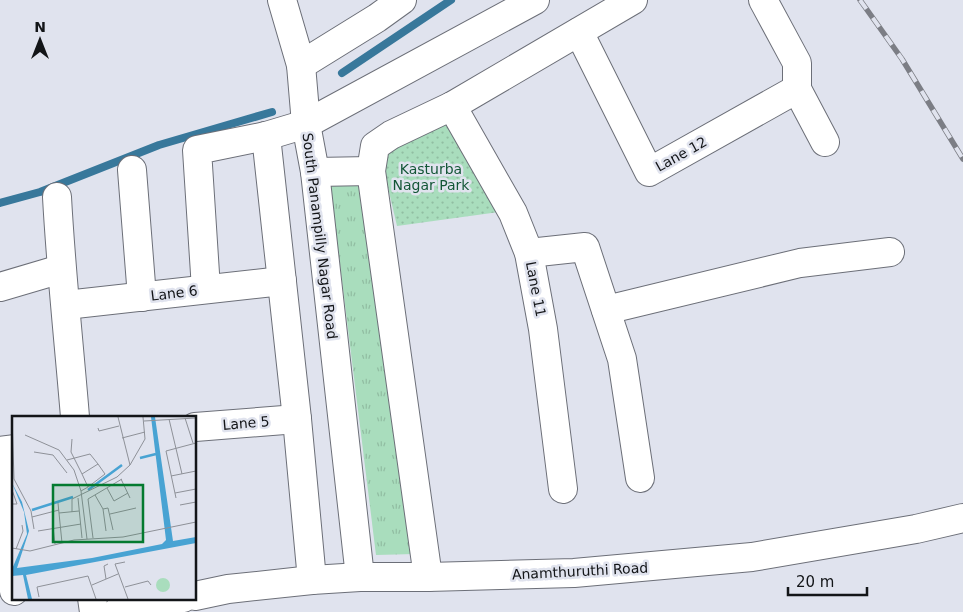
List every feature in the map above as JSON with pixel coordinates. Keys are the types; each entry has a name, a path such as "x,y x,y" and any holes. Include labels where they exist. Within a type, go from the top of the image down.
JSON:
{"street":[{"path":"206,290 197,150 266,136 306,124 301,65 282,0"},
{"path":"301,65 372,9 402,0"},
{"name":"South Panampilly Nagar Road","path":"360,577 315,172 306,124 535,0"},
{"path":"428,577 371,171 375,146 391,135 452,106 633,0"},
{"path":"763,0 797,63 797,89 825,142"},
{"name":"Lane 12","path":"579,32 650,172 797,89"},
{"name":"Lane 11","path":"452,106 513,213 529,253 544,329 563,489"},
{"path":"266,136 297,418 312,580"},
{"path":"132,170 142,297"},
{"path":"315,172 371,171"},
{"path":"56,197 75,416"},
{"path":"529,253 585,247 622,358 640,478"},
{"path":"606,310 800,263 890,252"},
{"path":"0,286 61,270"},
{"name":"Lane 6","path":"66,305 282,281"},
{"name":"Lane 5","path":"196,427 297,418"},
{"path":"0,470 12,574"},
{"name":"Anamthuruthi Road","path":"196,596 228,589 312,580 360,577 574,573 752,557 916,529 963,518"},
{"path":"117,612 174,600"}],"green space":[{"name":"Kasturba Nagar Park","path":"448,116 499,212 397,226 382,162 390,147"},
{"path":"363,182 415,554 376,555 330,184"}],"waterway":[{"path":"342,73 451,0"},
{"path":"0,203 40,192 159,145 272,112"}],"railway":[{"path":"860,0 902,59 963,159"}]}
